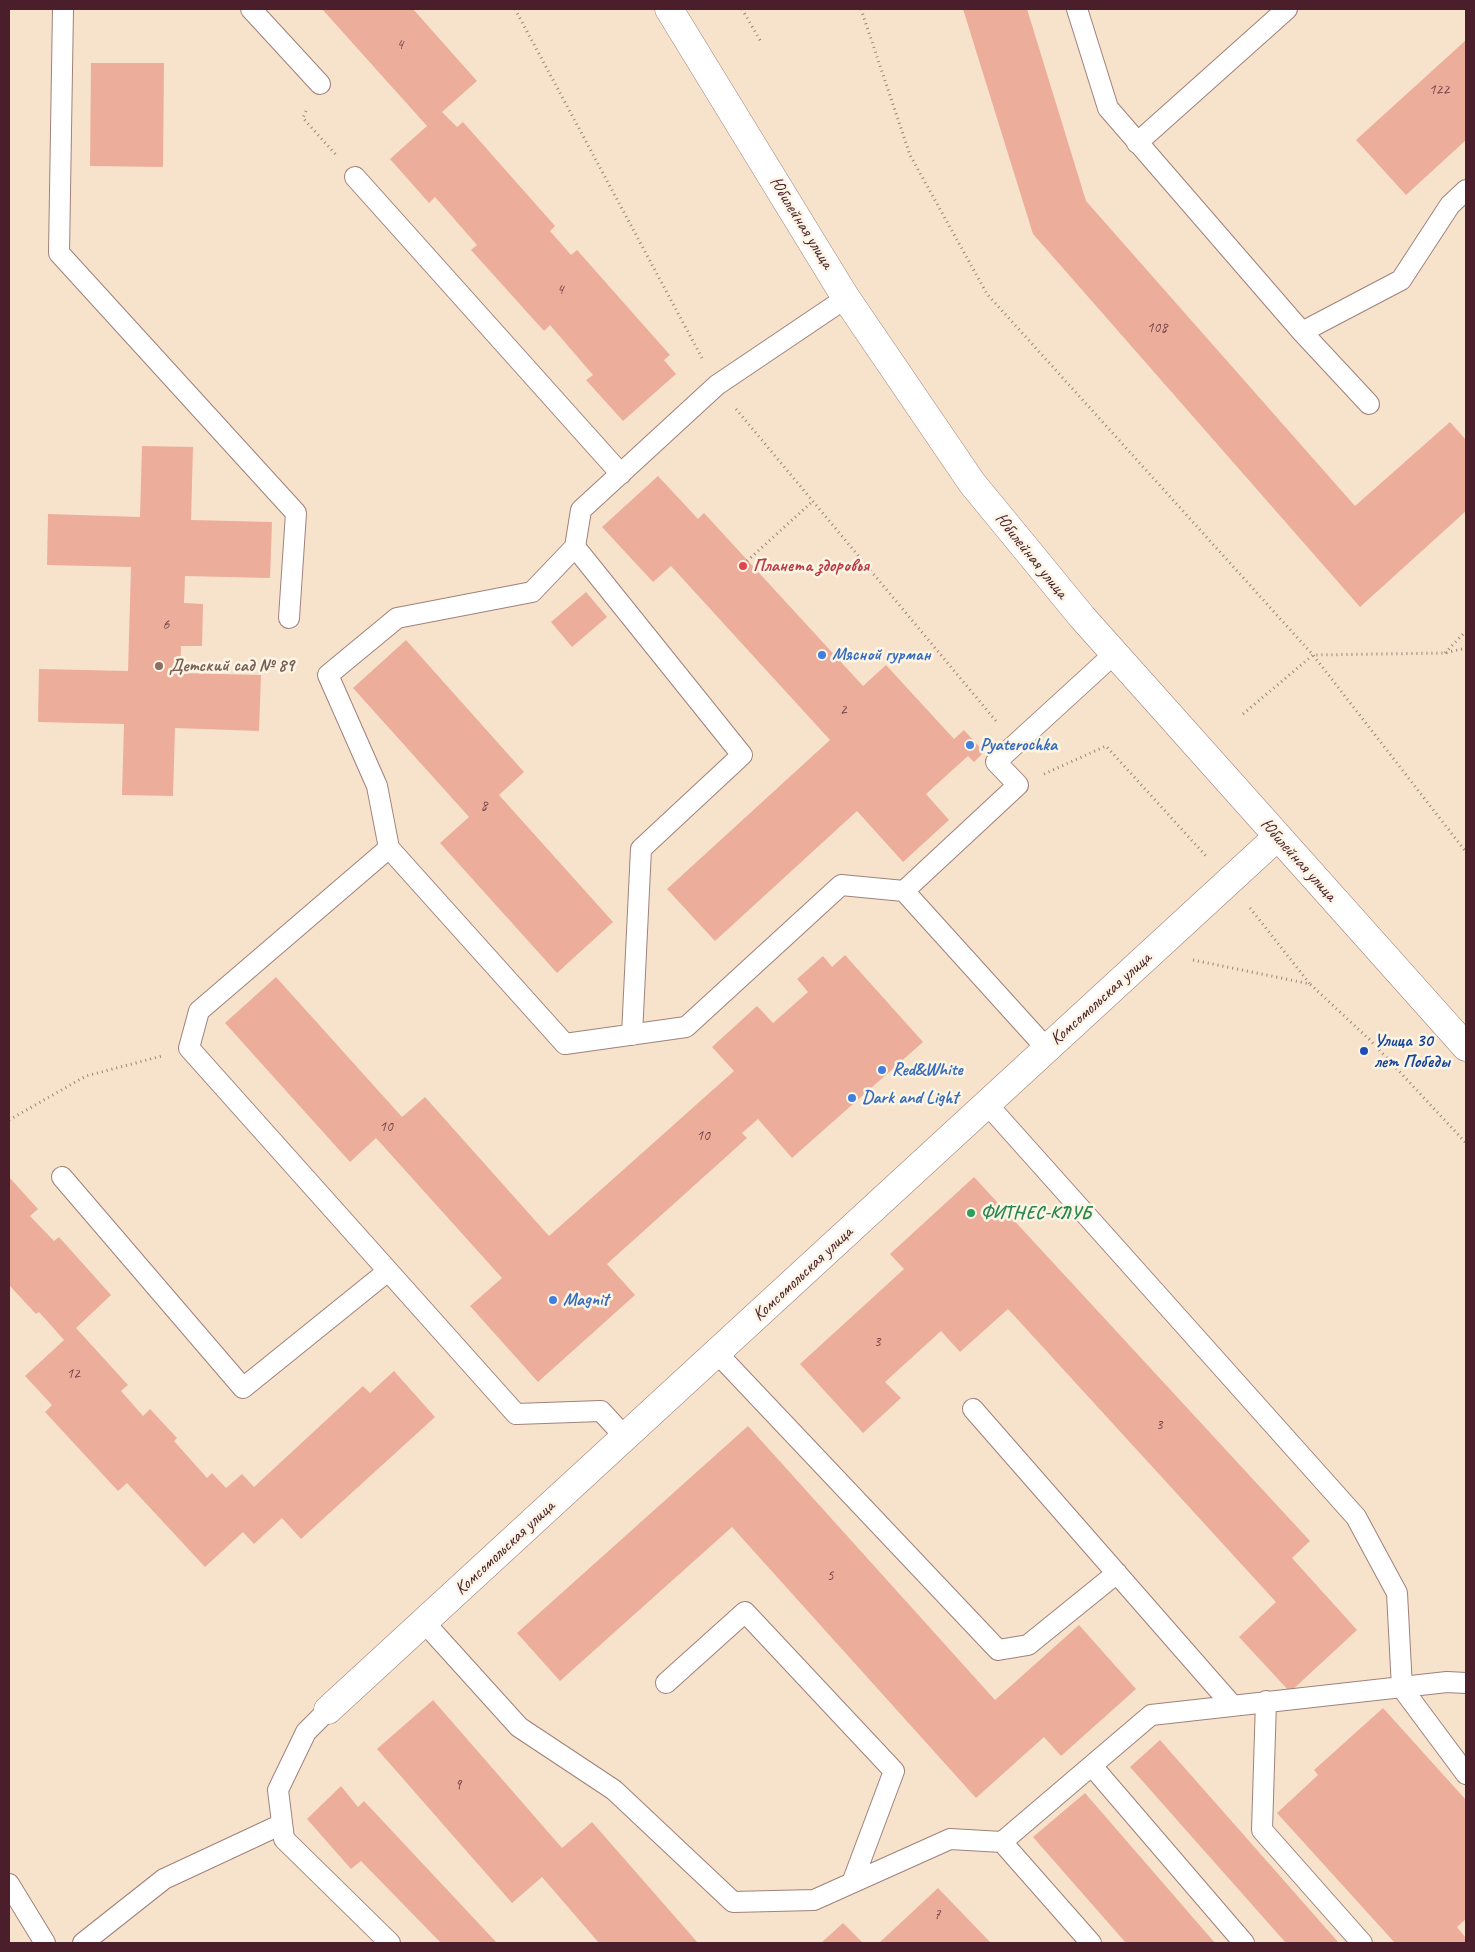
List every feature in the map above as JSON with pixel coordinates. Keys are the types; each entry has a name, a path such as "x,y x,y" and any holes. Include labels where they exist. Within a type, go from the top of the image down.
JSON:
{"main road":[{"name":"Юбилейная улица","path":"669,9 846,298 972,483 1114,654 1466,1047"},
{"name":"Комсомольская улица","path":"328,1710 1277,837"}],"lane":[{"path":"63,9 59,253 296,513 289,618"},
{"path":"251,9 320,84"},
{"path":"1077,9 1108,108 1302,332 1369,404"},
{"path":"1137,143 1287,9"},
{"path":"355,177 620,474"},
{"path":"1302,332 1401,280 1450,205 1466,190"},
{"path":"846,298 716,385 581,510 576,547 532,592 397,618 328,675 377,786 389,848 565,1044 686,1027 841,885 904,891 1047,1049"},
{"path":"576,547 742,755 642,848 632,1035"},
{"path":"904,891 1018,785 996,762 1114,654"},
{"path":"389,848 200,1011 189,1048 516,1414 601,1410 625,1437"},
{"path":"987,1104 1356,1517 1397,1593 1402,1688 1466,1774"},
{"path":"62,1178 243,1388 388,1271"},
{"path":"717,1353 998,1650 1028,1645 1117,1573"},
{"path":"973,1409 1232,1705"},
{"path":"666,1683 745,1612 894,1771 852,1883"},
{"path":"424,1622 519,1727 614,1790 733,1902 814,1900 950,1839 1002,1842 1151,1715 1448,1682 1466,1683"},
{"path":"1266,1701 1262,1830 1362,1943"},
{"path":"328,1710 306,1732 278,1790 284,1839 390,1943"},
{"path":"1092,1766 1244,1943"},
{"path":"83,1943 164,1879 282,1824"},
{"path":"1002,1842 1091,1943"},
{"path":"9,1884 45,1943"}],"path":[{"path":"742,9 761,42"},
{"path":"861,9 910,155 987,294 1313,655 1466,852"},
{"path":"303,118 328,146"},
{"path":"748,560 813,501"},
{"path":"1445,653 1466,631"},
{"path":"1243,714 1313,655 1445,653 1466,648"},
{"path":"1018,785 1106,746 1230,881 1310,984 1370,1040 1466,1143"},
{"path":"1153,951 1310,984"},
{"path":"9,1120 86,1076 189,1048"}],"building":[{"path":"322,9 413,9 477,81 442,112 457,127 463,122 555,226 550,231 571,255 577,250 670,355 664,360 676,374 623,421 586,380 593,375 550,325 544,331 471,250 477,245 435,197 429,203 390,159 427,126"},
{"path":"963,9 1027,9 1086,201 1355,506 1450,422 1466,440 1466,511 1360,607 1033,234"},
{"path":"1466,40 1466,140 1406,195 1356,140"},
{"path":"91,63 164,63 163,167 90,166"},
{"path":"142,446 193,447 191,520 272,522 270,578 185,576 184,603 203,604 202,646 181,646 180,673 261,675 259,731 175,728 173,796 122,795 124,724 38,722 39,669 128,671 131,567 47,565 48,514 140,517"},
{"path":"658,476 698,519 704,513 863,686 886,665 954,739 964,730 984,752 974,762 968,756 926,794 949,820 903,862 857,811 715,941 667,889 830,740 671,566 653,582 602,527"},
{"path":"586,592 607,617 572,647 551,622"},
{"path":"406,640 524,772 499,795 613,922 557,973 440,843 469,817 353,688"},
{"path":"845,955 923,1042 792,1158 758,1119 742,1133 747,1138 607,1264 635,1295 538,1382 470,1306 502,1278 376,1138 350,1162 225,1023 276,977 402,1117 425,1097 549,1236 734,1071 712,1047 757,1006 773,1023 808,992 797,979 823,956 832,967"},
{"path":"9,1177 38,1209 30,1216 54,1241 59,1237 111,1295 76,1328 128,1385 121,1391 143,1416 150,1409 177,1438 174,1441 207,1478 212,1473 226,1488 242,1474 254,1487 363,1386 370,1393 394,1371 435,1417 301,1539 282,1518 254,1544 243,1532 205,1567 127,1483 118,1491 45,1412 52,1405 25,1376 64,1340 39,1312 36,1314 9,1285"},
{"path":"974,1177 1310,1541 1292,1558 1357,1630 1290,1692 1239,1637 1276,1602 1008,1309 960,1352 941,1331 885,1382 901,1398 863,1433 800,1364 904,1269 890,1254"},
{"path":"748,1426 995,1700 1079,1625 1136,1689 1061,1756 1044,1737 976,1798 732,1527 560,1681 517,1633"},
{"path":"433,1700 562,1848 592,1822 698,1943 599,1943 542,1877 512,1903 377,1749"},
{"path":"1383,1708 1466,1800 1466,1919 1457,1927 1466,1938 1466,1943 1395,1943 1277,1813 1318,1775 1314,1770"},
{"path":"1160,1740 1339,1943 1286,1943 1130,1767"},
{"path":"341,1786 358,1807 364,1801 497,1943 441,1943 361,1861 351,1869 307,1819"},
{"path":"1085,1793 1215,1943 1126,1943 1033,1837"},
{"path":"938,1888 991,1943 879,1943"},
{"path":"843,1923 863,1943 821,1943"}],"place":[{"name":"Планета здоровья","path":"743,566"},
{"name":"Мясной гурман","path":"822,655"},
{"name":"Детский сад № 89","path":"159,666"},
{"name":"Pyaterochka","path":"970,745"},
{"name":"Улица 30 лет Победы","path":"1364,1051"},
{"name":"Red&White","path":"882,1070"},
{"name":"Dark and Light","path":"852,1098"},
{"name":"ФИТНЕС-КЛУБ","path":"971,1213"},
{"name":"Magnit","path":"553,1300"}]}
